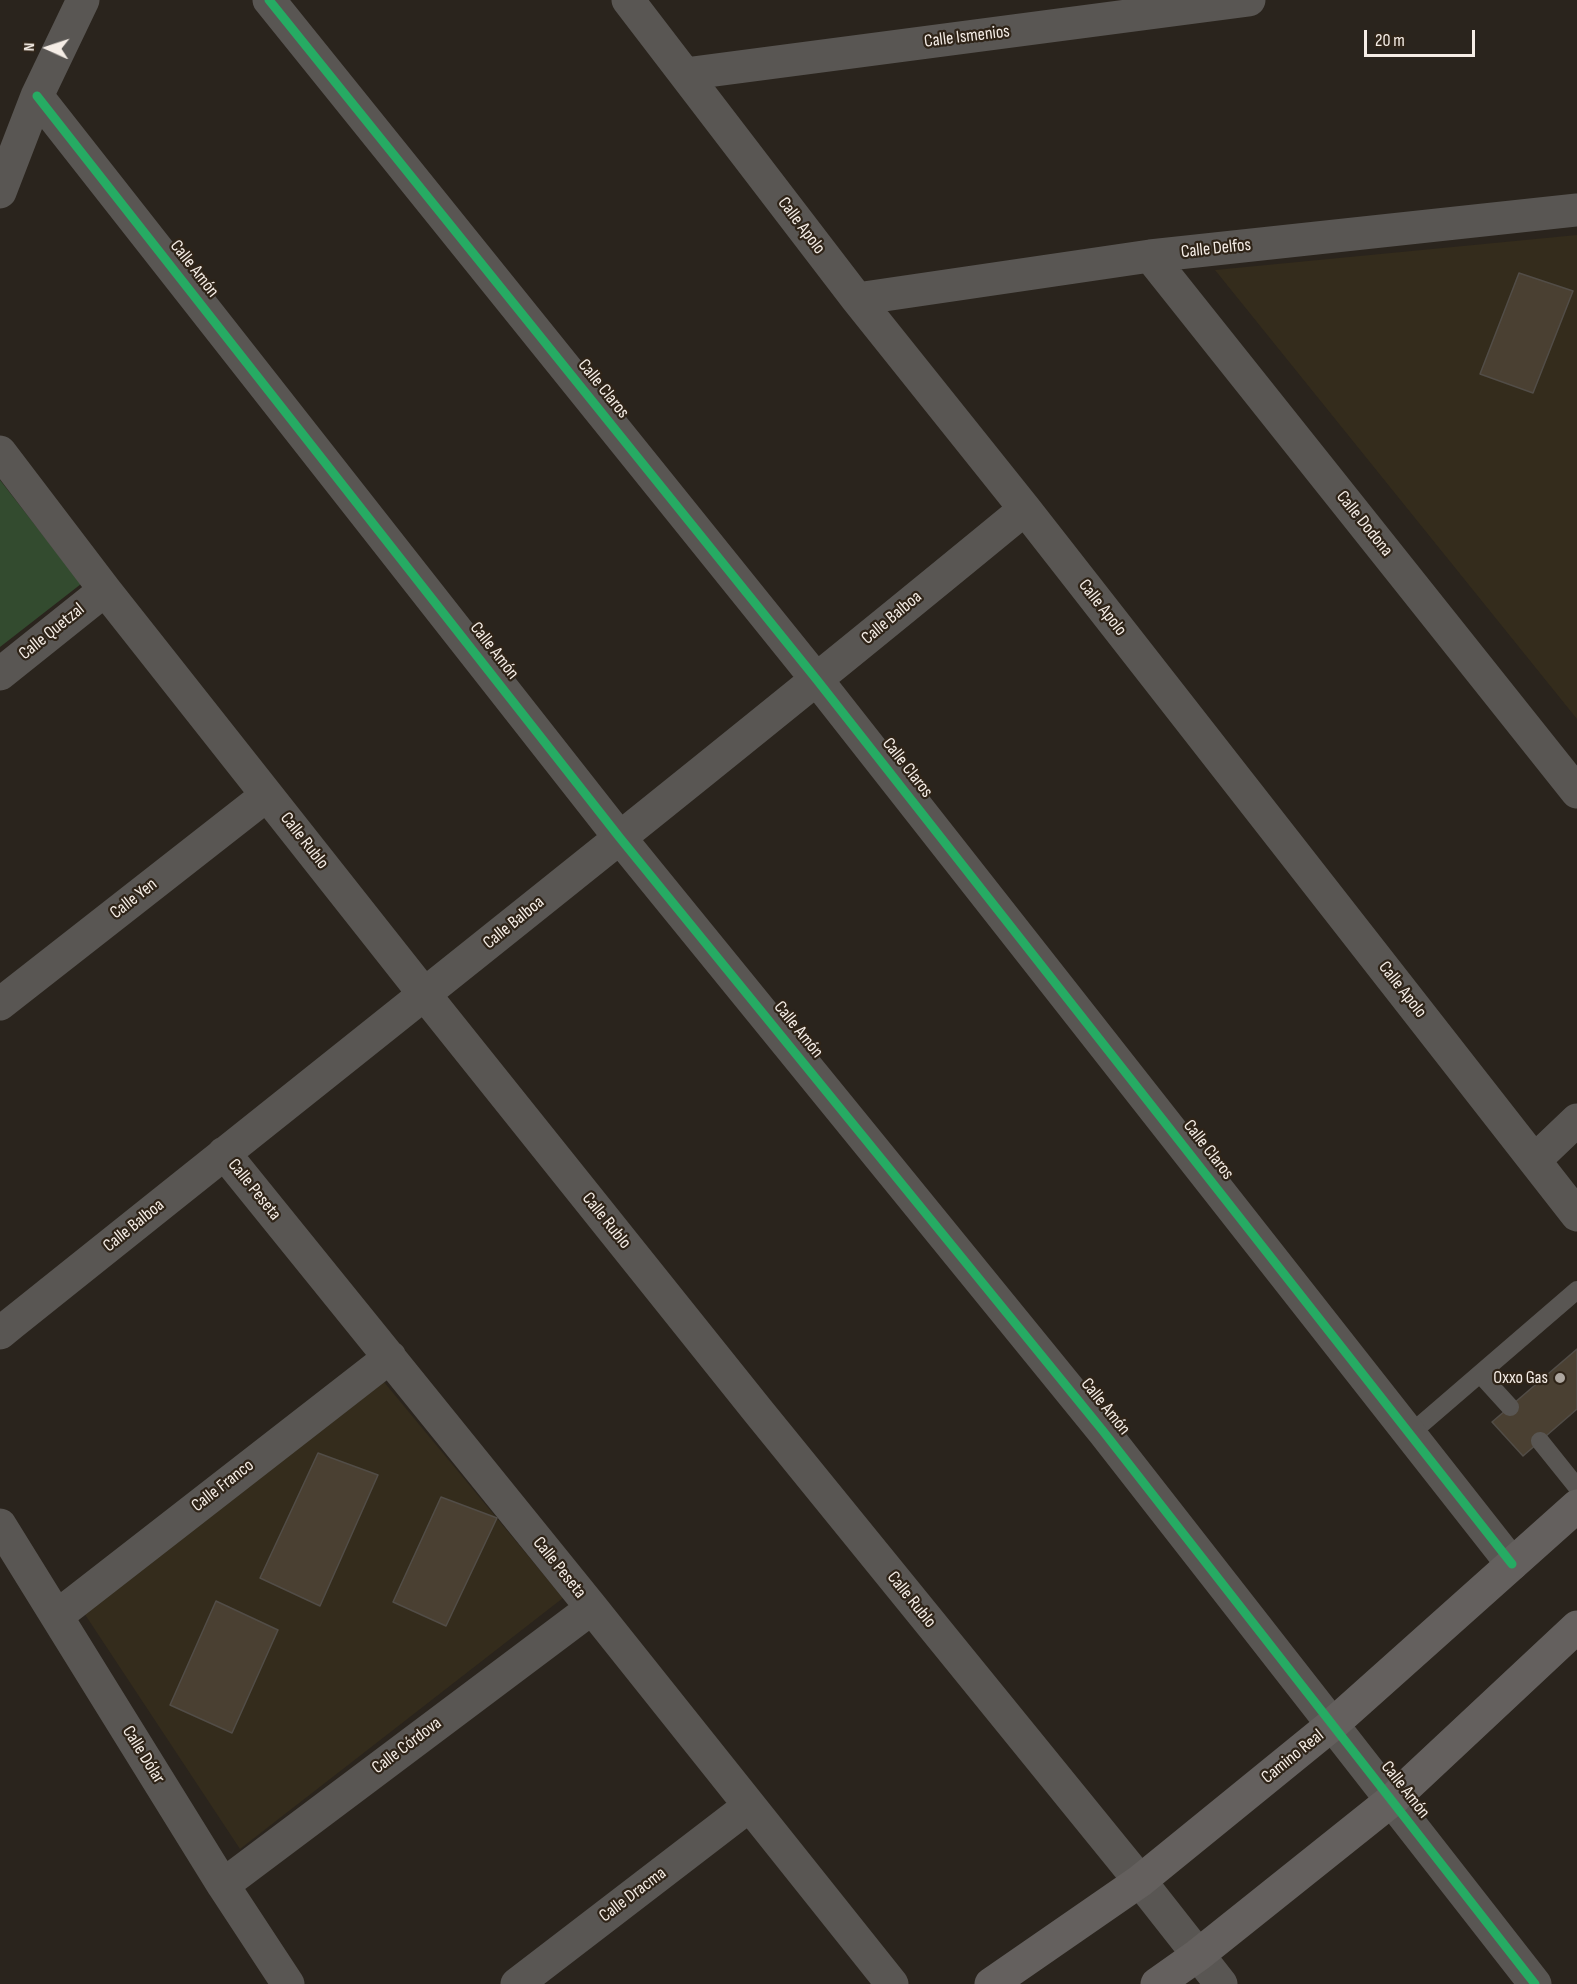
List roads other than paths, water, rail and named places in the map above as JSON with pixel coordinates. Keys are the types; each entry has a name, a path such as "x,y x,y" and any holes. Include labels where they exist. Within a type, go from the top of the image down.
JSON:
{"street":[{"path":"0,192 37,96 83,0"},
{"name":"Calle Claros","path":"269,0 817,680 1512,1564"},
{"name":"Calle Apolo","path":"628,0 857,299 1577,1215"},
{"name":"Calle Ismenios","path":"685,74 1248,0"},
{"name":"Calle Amón","path":"37,96 620,838 1103,1431 1535,1984"},
{"name":"Calle Delfos","path":"857,299 1150,256 1577,210"},
{"name":"Calle Dodona","path":"1150,256 1577,792"},
{"name":"Calle Rublo","path":"0,452 105,591 425,995 1221,1984"},
{"name":"Calle Balboa","path":"0,1333 817,680 1024,509"},
{"name":"Calle Quetzal","path":"0,674 105,591"},
{"name":"Calle Yen","path":"0,1004 267,795"},
{"path":"1535,1160 1577,1120"},
{"name":"Calle Peseta","path":"225,1153 892,1984"},
{"name":"Calle Franco","path":"57,1616 390,1357"},
{"name":"Camino Real","path":"991,1984 1140,1881 1334,1724 1577,1506"},
{"name":"Calle Dólar","path":"0,1526 223,1885 288,1984"},
{"name":"Calle Córdova","path":"223,1885 592,1608"},
{"path":"1157,1984 1198,1955 1392,1800 1576,1632"},
{"name":"Calle Dracma","path":"517,1984 749,1806"}],"lane":[{"path":"1410,1434 1577,1290"},
{"path":"1480,1374 1510,1407"},
{"path":"1540,1441 1577,1487"}],"place":[{"name":"Oxxo Gas","path":"1560,1378"}]}
